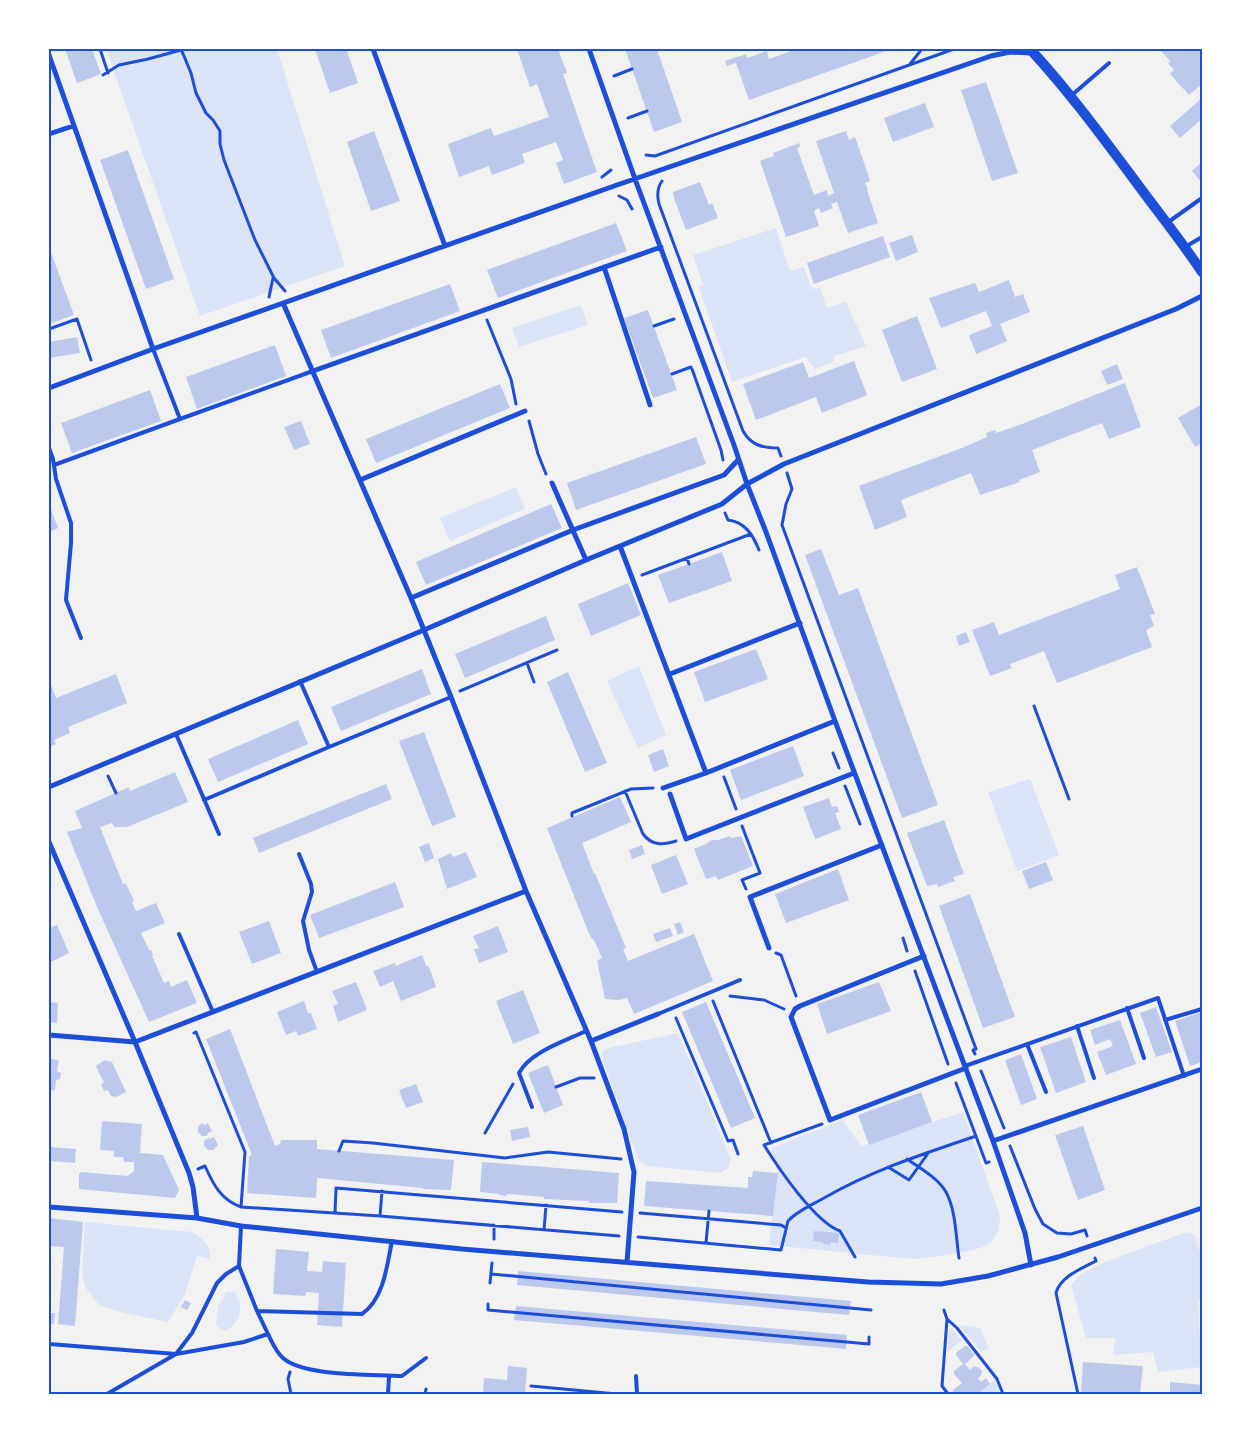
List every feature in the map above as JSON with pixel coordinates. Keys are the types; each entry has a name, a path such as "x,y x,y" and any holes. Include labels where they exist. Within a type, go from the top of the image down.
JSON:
{"main road":[{"path":"1032,51 1070,96 1202,272"}],"street":[{"path":"373,49 445,246"},
{"path":"589,49 738,460 993,1141 1024,1233 1031,1265"},
{"path":"49,388 153,349 635,179 992,56 1010,52 1032,51"},
{"path":"49,54 153,349"},
{"path":"49,134 73,126"},
{"path":"313,371 661,247"},
{"path":"604,267 650,405"},
{"path":"49,787 722,504 747,484 784,464 1192,303 1202,296"},
{"path":"283,303 411,598 526,891 591,1041 624,1128 634,1172 627,1262"},
{"path":"360,480 525,411"},
{"path":"411,598 573,530 724,475 738,460"},
{"path":"552,483 586,560"},
{"path":"620,546 706,773"},
{"path":"670,674 800,624"},
{"path":"664,788 835,721"},
{"path":"670,794 686,838 854,773"},
{"path":"49,842 189,1173 197,1218"},
{"path":"769,948 750,897 882,845"},
{"path":"49,1035 135,1042 526,891"},
{"path":"924,956 795,1008 791,1017 830,1120 952,1074 965,1067"},
{"path":"591,1041 658,1014"},
{"path":"993,1141 1202,1069"},
{"path":"49,1206 197,1218 241,1226 462,1249 868,1282 922,1284 941,1284 972,1279 1031,1265 1202,1208"}],"lane":[{"path":"1070,96 1109,64"},
{"path":"1167,223 1202,198"},
{"path":"1185,247 1202,237"},
{"path":"153,349 180,419"},
{"path":"54,465 313,371"},
{"path":"49,448 56,479 71,523 66,600 82,638"},
{"path":"300,681 329,747"},
{"path":"204,800 451,696"},
{"path":"176,734 219,834"},
{"path":"299,854 311,884 312,892 304,921 309,950 317,972"},
{"path":"179,934 213,1012"},
{"path":"658,1014 740,980"},
{"path":"965,1067 1158,998 1184,1076"},
{"path":"1127,1008 1144,1058"},
{"path":"1165,1020 1202,1009"},
{"path":"1077,1026 1094,1078"},
{"path":"532,1107 519,1073 523,1065 536,1055 586,1031"},
{"path":"1028,1044 1046,1092"},
{"path":"241,1226 239,1266 257,1311 282,1358 307,1369 389,1376 402,1376 426,1358"},
{"path":"257,1311 362,1314 370,1309 378,1295 384,1279 392,1241"},
{"path":"107,1394 176,1354 192,1333 217,1283 226,1274 239,1266"},
{"path":"49,1344 176,1354 244,1342 268,1334"},
{"path":"388,1394 389,1376"},
{"path":"636,1376 638,1394"}],"path":[{"path":"100,49 108,72"},
{"path":"103,75 119,65 181,49 191,73 196,93 206,113 220,131 220,144 224,160 256,240 274,278 286,291"},
{"path":"910,64 922,49"},
{"path":"646,155 655,156 954,49"},
{"path":"614,76 632,69"},
{"path":"628,118 647,111"},
{"path":"665,178 660,182 657,198 743,431 752,442 765,448 778,448 784,464 792,489 786,504 782,525 976,1049 973,1050 1035,1209 1043,1224 1057,1233 1071,1234 1085,1230 1087,1236"},
{"path":"621,196 627,200 634,212"},
{"path":"269,297 274,278"},
{"path":"482,311 511,379 515,396 516,415"},
{"path":"49,329 77,319 91,360"},
{"path":"654,326 674,319 676,327"},
{"path":"688,359 721,450 724,475"},
{"path":"672,374 691,367"},
{"path":"525,411 533,431 544,473 552,483"},
{"path":"722,504 728,520 743,525 751,534 760,555"},
{"path":"633,578 751,534"},
{"path":"687,558 689,564"},
{"path":"451,696 557,650"},
{"path":"527,662 534,682"},
{"path":"1034,706 1069,798"},
{"path":"833,752 870,850"},
{"path":"720,767 760,873 742,880 750,897"},
{"path":"108,776 116,793"},
{"path":"572,816 572,813 631,789 664,788"},
{"path":"625,791 647,839 660,845 686,838"},
{"path":"902,934 986,1163"},
{"path":"769,948 781,955 800,1006"},
{"path":"706,994 710,996 734,996 764,1000 786,1010 791,1017"},
{"path":"710,996 771,1143"},
{"path":"672,1008 728,1141 732,1140 738,1154"},
{"path":"188,1035 196,1032 245,1152 241,1207"},
{"path":"485,1133 520,1076"},
{"path":"556,1087 580,1078 605,1080"},
{"path":"830,1120 764,1145 781,1171 810,1206 832,1228 840,1231 855,1257"},
{"path":"201,1167 205,1166 221,1195 233,1204 241,1207 494,1225 781,1250 790,1218 810,1206 856,1180 906,1159 976,1136"},
{"path":"339,1150 343,1141 505,1158 548,1152 632,1160"},
{"path":"887,1167 909,1180 929,1152"},
{"path":"906,1159 919,1167 941,1186 948,1198 959,1258"},
{"path":"336,1213 336,1188 781,1225 786,1228"},
{"path":"380,1216 382,1192"},
{"path":"544,1230 546,1205"},
{"path":"706,1243 709,1211"},
{"path":"494,1225 494,1239"},
{"path":"1078,1394 1054,1290 1076,1272 1096,1262 1095,1258"},
{"path":"490,1282 492,1263"},
{"path":"491,1274 872,1310"},
{"path":"488,1304 488,1310 869,1344 869,1338"},
{"path":"944,1310 947,1319 942,1386 948,1394"},
{"path":"947,1319 957,1328 997,1379 1003,1394"},
{"path":"291,1394 288,1379 292,1364"},
{"path":"531,1386 617,1394"},
{"path":"425,1394 426,1389"}],"shaded area":[{"path":"106,49 277,49 345,266 200,316"},
{"path":"776,228 790,271 804,267 812,289 820,288 827,308 846,302 866,346 834,356 832,363 815,369 805,357 732,382 699,287 703,285 693,255"},
{"path":"581,305 588,325 519,347 512,328"},
{"path":"516,487 525,509 450,541 440,518"},
{"path":"639,666 666,735 638,748 607,681"},
{"path":"1030,779 1059,855 1017,871 988,792"},
{"path":"678,1033 731,1159 728,1168 720,1173 646,1166 638,1159 603,1061 602,1053 608,1048"},
{"path":"963,1112 1000,1216 999,1230 988,1245 974,1250 916,1259 769,1245 778,1173 771,1148 843,1120 861,1146"},
{"path":"85,1222 192,1232 206,1242 210,1259 197,1256 185,1294 168,1322 123,1313 99,1305 85,1287 82,1272"},
{"path":"1186,1232 1194,1234 1202,1259 1202,1299 1198,1299 1201,1367 1158,1372 1153,1352 1113,1355 1115,1338 1086,1338 1071,1285 1081,1274 1102,1263"},
{"path":"226,1292 234,1292 238,1297 240,1313 235,1323 226,1331 220,1329 216,1324 218,1306"},
{"path":"959,1325 980,1328 989,1349 981,1352"},
{"path":"951,1328 962,1340 947,1352 949,1330"},
{"path":"995,1379 1000,1394 978,1394"}],"building":[{"path":"65,49 92,49 101,74 77,83"},
{"path":"315,49 348,49 349,51 347,51 358,83 330,93"},
{"path":"517,49 558,49 567,73 563,74 597,172 564,184 556,163 563,160 556,142 522,154 525,163 492,175 489,166 459,177 448,144 491,128 494,136 549,117 537,84 530,87"},
{"path":"625,49 657,49 682,122 654,132"},
{"path":"797,49 892,49 749,100 736,63 727,66 725,61 746,54 747,58 767,51 769,59"},
{"path":"1164,49 1202,49 1202,84 1189,95 1170,74 1174,70 1168,63 1170,61 1161,51"},
{"path":"986,82 1018,173 992,181 961,90"},
{"path":"1202,98 1202,119 1180,138 1170,126"},
{"path":"925,103 934,127 893,142 884,118"},
{"path":"374,131 400,201 371,211 347,142"},
{"path":"846,131 849,140 855,137 869,177 870,181 865,183 878,223 848,233 837,202 831,204 833,208 821,213 819,208 814,211 819,226 786,237 760,161 774,156 773,153 799,143 800,147 797,148 814,195 827,190 828,196 834,193 816,141"},
{"path":"128,150 174,279 146,289 100,160"},
{"path":"1202,162 1202,183 1192,171"},
{"path":"700,182 709,205 712,203 718,218 686,230 673,192"},
{"path":"616,223 627,251 498,298 487,270"},
{"path":"912,235 918,252 896,261 889,243"},
{"path":"883,236 890,257 814,284 807,263"},
{"path":"49,247 74,315 49,324"},
{"path":"1009,280 1015,297 1023,294 1030,312 1000,324 1007,341 976,354 969,335 992,326 986,311 941,328 929,298 975,283 979,292"},
{"path":"450,284 460,311 331,358 321,330"},
{"path":"648,310 677,390 653,398 624,318"},
{"path":"917,316 937,369 902,382 882,330"},
{"path":"77,337 80,353 49,358 49,342"},
{"path":"275,345 286,376 197,409 186,377"},
{"path":"854,361 867,395 822,413 816,397 756,420 743,384 803,362 809,378"},
{"path":"1117,364 1123,379 1107,385 1101,371"},
{"path":"1125,383 1141,427 1109,439 1102,423 1032,450 1040,472 1019,480 1020,482 980,495 971,473 901,500 907,517 875,530 859,486 962,448 987,437 986,433 995,430 996,433 1022,424"},
{"path":"500,384 510,408 376,463 366,439"},
{"path":"150,390 161,421 72,453 61,423"},
{"path":"1202,404 1202,443 1195,447 1178,418"},
{"path":"301,421 310,444 294,450 284,427"},
{"path":"696,437 706,464 576,510 567,483"},
{"path":"49,504 58,528 49,532"},
{"path":"551,504 562,528 426,585 416,562"},
{"path":"821,549 839,595 858,588 938,805 902,818 805,555"},
{"path":"722,552 732,581 669,603 658,575"},
{"path":"1137,567 1155,614 1150,615 1154,626 1146,630 1152,647 1057,683 1044,651 1010,664 1012,668 990,676 972,630 994,622 999,635 1120,589 1115,575"},
{"path":"628,583 641,615 591,636 578,604"},
{"path":"546,616 555,640 465,678 455,654"},
{"path":"966,632 970,642 959,646 956,636"},
{"path":"756,649 768,679 705,702 694,672"},
{"path":"422,669 431,694 341,731 331,707"},
{"path":"568,672 607,763 585,772 547,682"},
{"path":"116,674 127,703 68,727 70,733 54,740 56,744 49,747 49,679 56,698"},
{"path":"298,720 308,744 218,782 208,759"},
{"path":"424,732 456,817 432,826 399,741"},
{"path":"793,746 804,776 741,800 730,770"},
{"path":"663,749 669,766 654,772 648,755"},
{"path":"175,772 188,802 127,827 114,827 112,823 100,827 123,884 126,884 134,901 132,902 136,911 156,903 165,923 141,933 149,950 151,950 164,983 169,981 171,987 187,980 197,1003 149,1022 97,907 67,832 82,828 75,811 129,787 130,791"},
{"path":"386,784 392,799 259,853 253,838"},
{"path":"620,797 631,822 582,843 626,948 623,949 628,961 694,934 713,981 634,1014 627,998 619,1000 605,999 597,961 602,958 595,942 590,936 547,828"},
{"path":"829,798 832,807 837,806 839,812 835,813 841,829 815,839 803,807"},
{"path":"944,820 964,874 953,877 955,881 938,887 937,884 927,886 907,833"},
{"path":"730,836 731,838 741,836 753,866 718,880 716,876 706,879 694,849 712,840"},
{"path":"429,843 434,858 425,862 419,847"},
{"path":"642,845 645,854 632,859 629,850"},
{"path":"466,852 477,877 447,889 438,859 451,853 453,857"},
{"path":"676,855 688,884 662,894 651,865"},
{"path":"1046,862 1053,880 1029,889 1022,871"},
{"path":"838,869 849,900 786,923 775,894"},
{"path":"395,882 404,907 319,938 310,915"},
{"path":"970,894 1015,1017 983,1028 939,906"},
{"path":"269,921 281,953 252,964 239,932"},
{"path":"680,922 684,932 678,935 674,924"},
{"path":"57,925 69,953 49,963 49,928"},
{"path":"498,926 508,952 479,963 474,949 479,948 473,936"},
{"path":"670,928 673,936 656,942 653,934"},
{"path":"422,955 426,965 429,967 436,987 401,1001 393,981 380,987 373,971 395,963 396,966"},
{"path":"356,982 367,1010 338,1022 333,1006 338,1004 332,991"},
{"path":"879,982 891,1011 827,1034 817,1004"},
{"path":"523,990 540,1033 513,1044 496,1001"},
{"path":"304,1001 317,1029 298,1036 296,1031 286,1035 277,1012"},
{"path":"49,1002 58,1003 57,1023 49,1022"},
{"path":"706,1002 755,1118 731,1128 682,1012"},
{"path":"1156,1007 1172,1052 1156,1057 1140,1013"},
{"path":"1202,1012 1202,1062 1190,1066 1175,1021"},
{"path":"1120,1020 1136,1064 1106,1075 1097,1052 1113,1046 1110,1039 1095,1045 1090,1030"},
{"path":"230,1029 275,1146 280,1144 281,1140 317,1140 317,1149 454,1160 451,1190 423,1189 317,1178 316,1198 247,1193 249,1156 252,1155 206,1039"},
{"path":"1071,1037 1086,1082 1056,1093 1040,1047"},
{"path":"1021,1054 1037,1099 1021,1105 1005,1060"},
{"path":"49,1059 59,1060 57,1071 61,1073 60,1079 56,1080 55,1090 49,1090"},
{"path":"105,1060 112,1062 126,1092 116,1097 111,1096 108,1090 104,1091 101,1084 104,1083 96,1066"},
{"path":"548,1065 563,1105 544,1113 528,1073"},
{"path":"416,1084 423,1102 406,1108 399,1090"},
{"path":"921,1092 932,1122 869,1145 858,1115"},
{"path":"102,1121 142,1124 140,1153 163,1155 179,1190 175,1198 79,1189 79,1174 81,1172 128,1176 134,1171 134,1162 124,1162 123,1157 114,1157 114,1151 100,1150"},
{"path":"202,1123 204,1125 208,1123 212,1131 207,1136 202,1136 198,1132 198,1127"},
{"path":"1083,1126 1105,1190 1078,1200 1055,1135"},
{"path":"528,1127 530,1137 512,1141 510,1130"},
{"path":"214,1137 218,1145 213,1150 208,1150 204,1146 204,1141"},
{"path":"49,1147 76,1149 75,1163 49,1161"},
{"path":"482,1162 619,1173 617,1203 589,1203 589,1201 544,1199 544,1197 507,1194 507,1196 480,1192"},
{"path":"753,1171 778,1173 773,1216 644,1206 646,1181 748,1188 748,1177 752,1177"},
{"path":"49,1218 83,1222 75,1326 58,1324 64,1247 49,1246"},
{"path":"814,1231 839,1233 838,1243 831,1242 830,1245 813,1241"},
{"path":"276,1249 309,1252 307,1271 322,1272 323,1261 346,1263 342,1327 317,1325 319,1293 306,1292 305,1296 273,1294"},
{"path":"518,1271 851,1301 849,1315 517,1285"},
{"path":"185,1300 191,1303 187,1310 181,1307"},
{"path":"516,1306 847,1335 846,1349 514,1320"},
{"path":"49,1313 55,1313 54,1324 49,1324"},
{"path":"965,1346 975,1355 965,1364 970,1370 973,1367 978,1367 982,1371 981,1376 978,1378 981,1382 986,1378 990,1384 978,1394 952,1393 962,1383 954,1374 954,1371 963,1364 956,1353"},
{"path":"1083,1362 1143,1366 1140,1394 1081,1394"},
{"path":"508,1366 527,1368 525,1394 483,1392 484,1378 507,1380"},
{"path":"1170,1382 1202,1385 1202,1394 1170,1394"}]}
